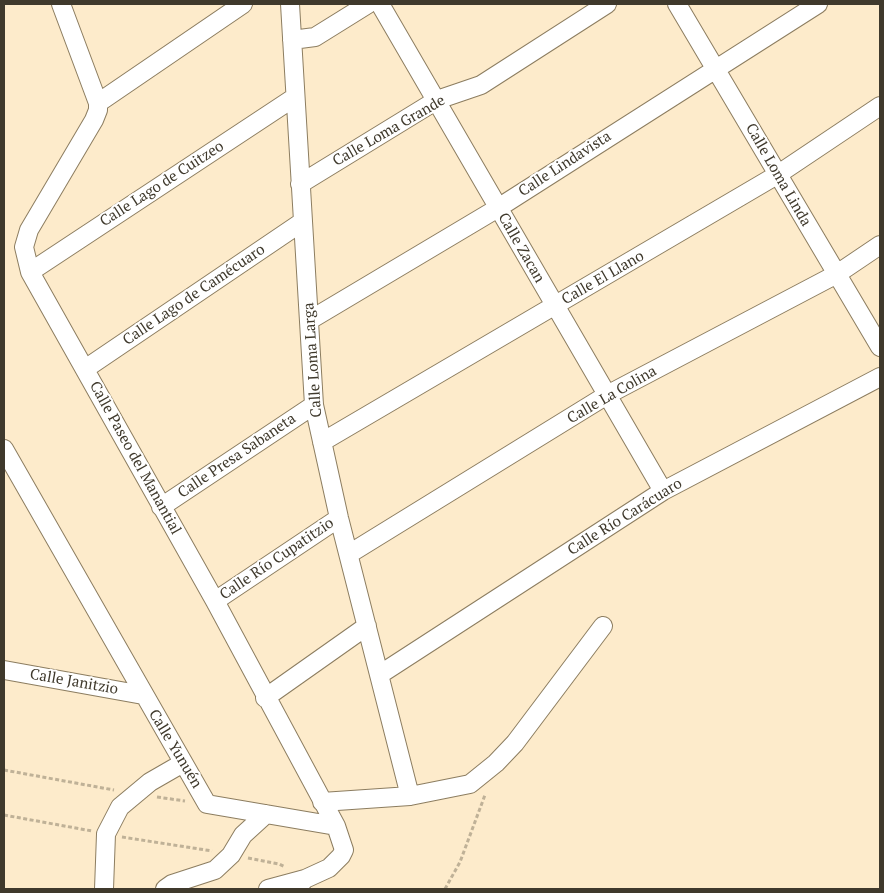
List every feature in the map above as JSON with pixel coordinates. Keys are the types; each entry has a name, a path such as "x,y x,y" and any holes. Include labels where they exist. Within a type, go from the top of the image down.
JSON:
{"street":[{"path":"61,4 98,103 243,4"},
{"name":"Calle Loma Larga","path":"290,4 314,405 339,518 410,796"},
{"path":"292,40 315,37 368,4"},
{"name":"Calle Zacan","path":"380,4 663,491"},
{"name":"Calle Loma Grande","path":"300,184 437,100 481,85 607,4"},
{"name":"Calle Loma Linda","path":"677,4 880,347"},
{"name":"Calle Lindavista","path":"310,320 498,208 716,67 818,4"},
{"name":"Calle Lago de Cuitzeo","path":"30,272 295,97"},
{"name":"Calle Paseo del Manantial","path":"98,103 98,110 94,120 29,230 24,247 30,272 215,601 265,698 336,826 344,850 341,856 329,868 301,884 268,889"},
{"name":"Calle El Llano","path":"322,442 777,175 880,106"},
{"name":"Calle Lago de Camécuaro","path":"85,369 302,222"},
{"name":"Calle La Colina","path":"349,554 607,395 837,274 880,245"},
{"name":"Calle Río Carácuaro","path":"379,675 663,491 880,377"},
{"name":"Calle Presa Sabaneta","path":"161,507 314,405"},
{"name":"Calle Yunuén","path":"4,449 143,695 208,804"},
{"name":"Calle Río Cupatitzio","path":"215,601 339,518"},
{"path":"265,698 367,626"},
{"path":"322,802 410,796 470,784 496,764 515,743 603,626"},
{"name":"Calle Janitzio","path":"5,668 143,695"},
{"path":"104,889 106,834 120,807 133,794 183,763"},
{"path":"208,804 336,826"},
{"path":"165,889 172,884 215,870 231,855 243,835 266,814"}],"path":[{"path":"4,770 133,794 208,804"},
{"path":"445,889 460,862 486,790"},
{"path":"4,814 279,864 301,884"}]}
